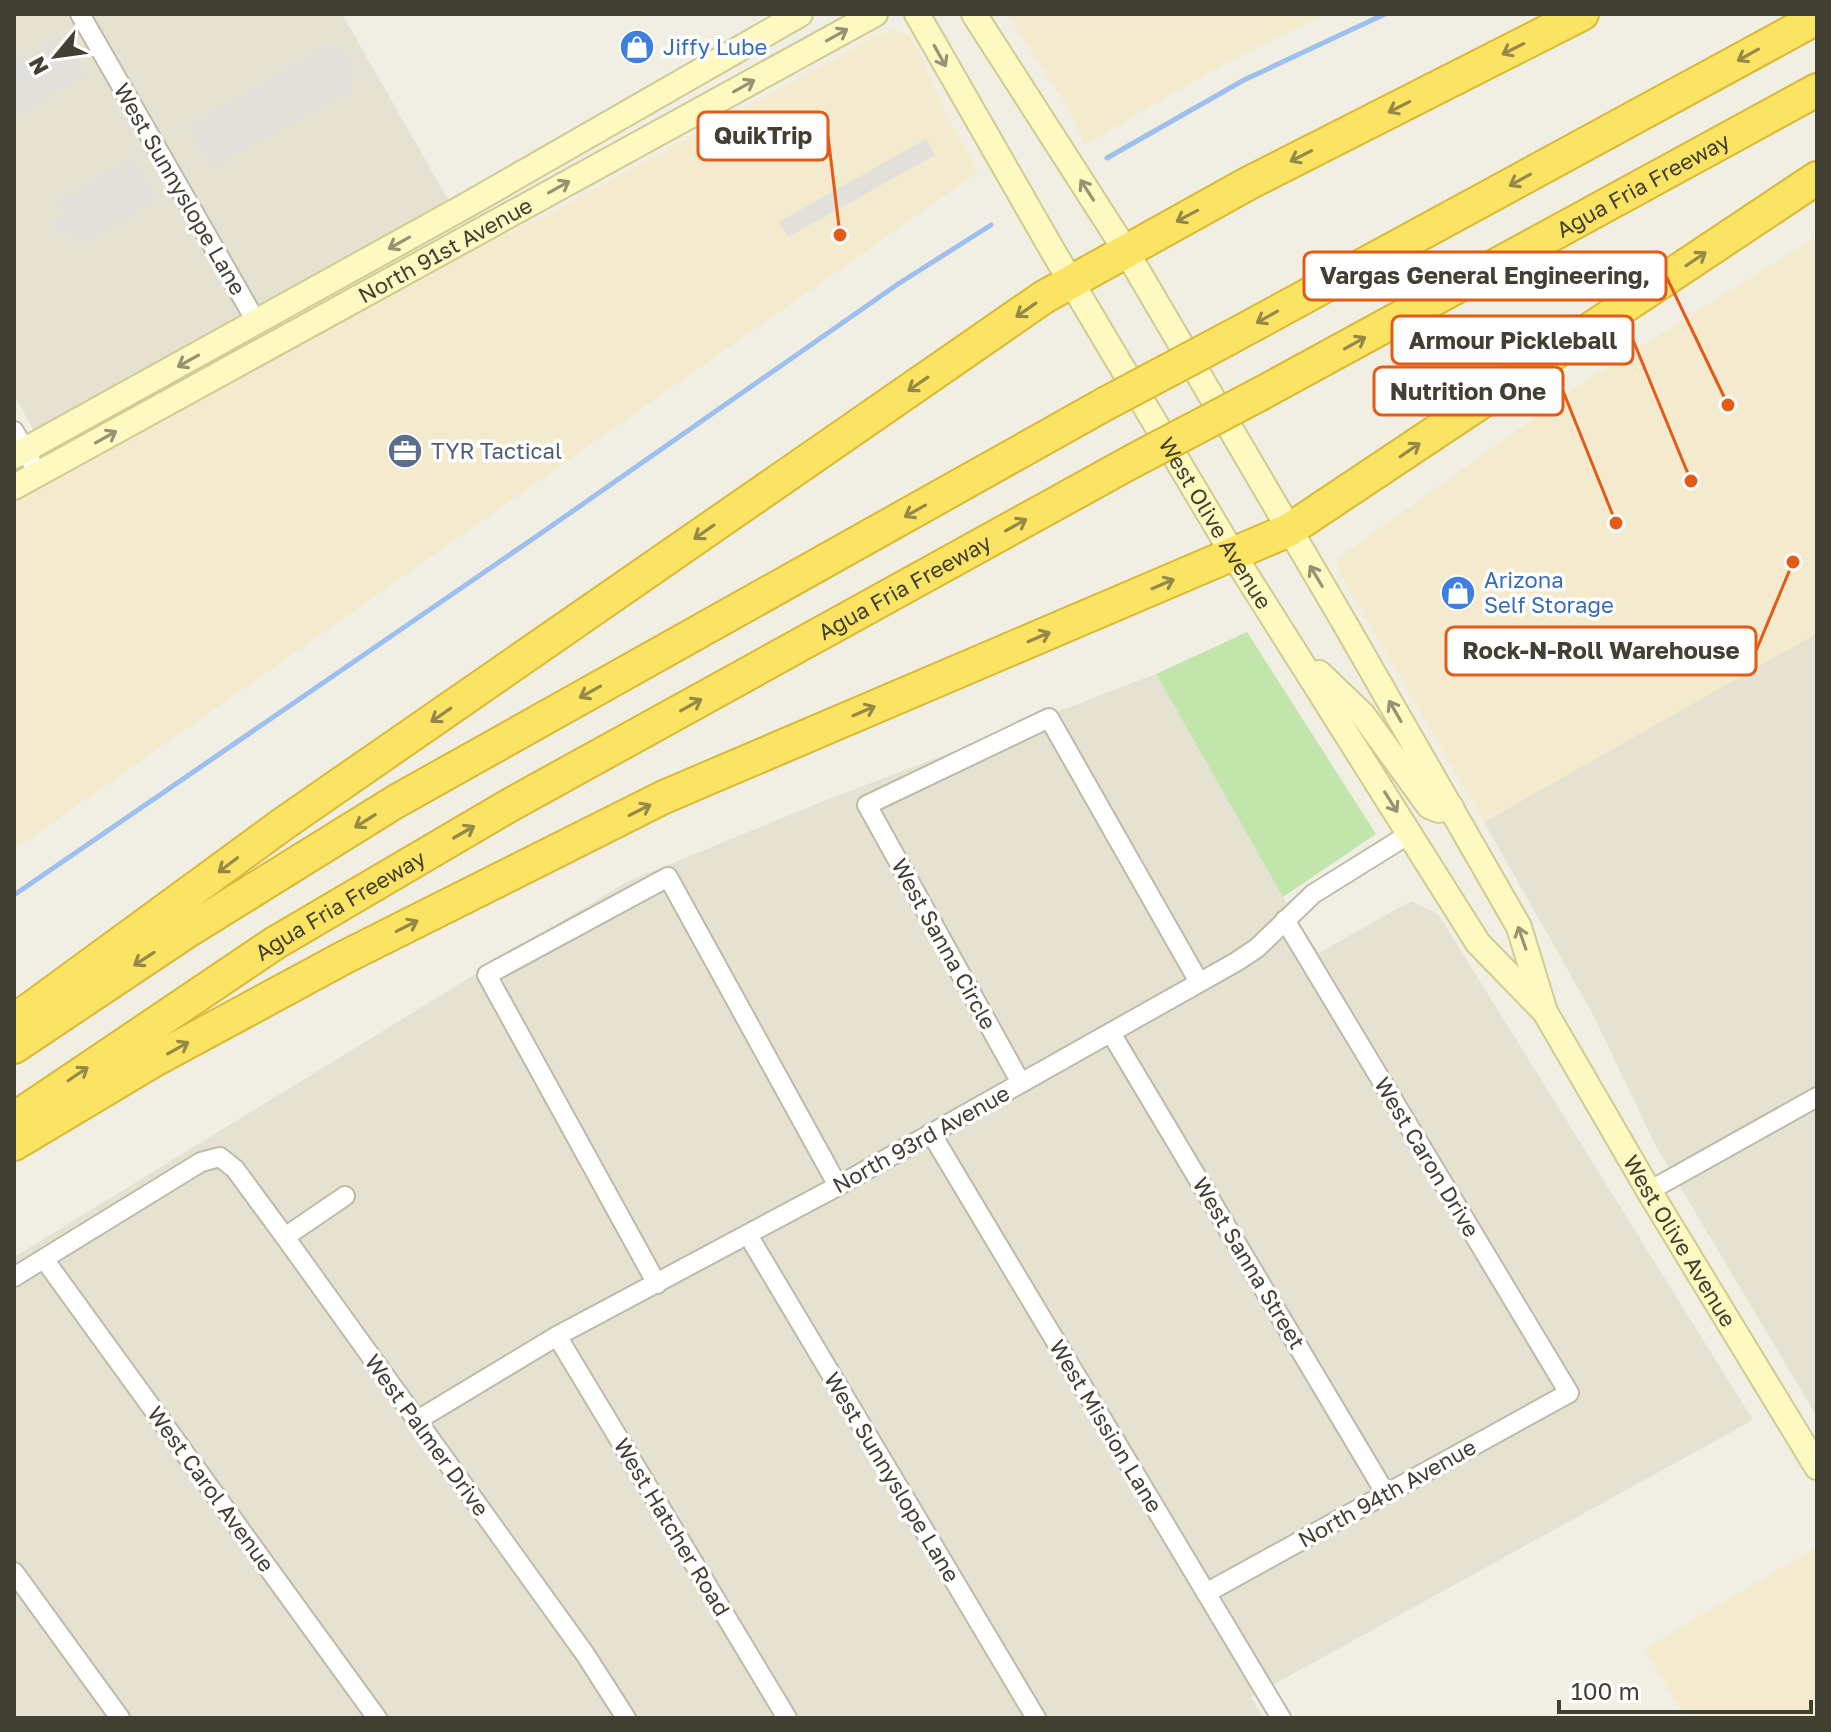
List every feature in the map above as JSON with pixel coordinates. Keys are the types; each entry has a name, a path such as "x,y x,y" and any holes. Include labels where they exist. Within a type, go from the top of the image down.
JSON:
{"highway":[{"path":"14,1021 283,824 1044,297 1249,183 1582,14"},
{"path":"14,1047 186,932 395,802 1105,404 1817,18"},
{"name":"Agua Fria Freeway","path":"14,1119 301,927 510,805 1131,462 1817,90"},
{"path":"14,1144 139,1069 345,957 664,797 1289,530 1817,178"}],"main road":[{"name":"North 91st Avenue","path":"18,446 257,323 800,14"},
{"name":"North 91st Avenue","path":"14,487 875,14"},
{"name":"West Olive Avenue","path":"917,14 1071,282 1233,554 1478,943 1545,1012"},
{"name":"West Olive Avenue","path":"974,14 1126,251 1451,807 1519,927 1545,1012 1649,1191 1817,1467"},
{"path":"652,99 668,128"},
{"path":"467,205 480,230"},
{"path":"257,323 270,347"},
{"path":"1301,660 1335,686 1363,715 1429,806 1439,810 1451,807"}],"street":[{"name":"West Sunnyslope Lane","path":"80,14 257,323"},
{"path":"18,446 38,474"},
{"name":"West Sanna Circle","path":"1021,1083 867,805 1049,718 1199,982"},
{"name":"North 93rd Avenue","path":"416,1421 557,1336 838,1186 1257,948 1313,894 1411,833"},
{"path":"657,1284 487,975 668,877 838,1186"},
{"name":"West Caron Drive","path":"1285,920 1569,1393"},
{"name":"West Sanna Street","path":"1111,1033 1386,1494"},
{"path":"1649,1191 1817,1097"},
{"name":"West Mission Lane","path":"931,1133 1281,1718"},
{"name":"West Palmer Drive","path":"44,1259 201,1162 220,1157 235,1169 285,1237 585,1654 626,1718"},
{"path":"285,1237 345,1196"},
{"name":"West Sunnyslope Lane","path":"748,1235 1036,1718"},
{"path":"14,1277 44,1259"},
{"name":"West Carol Avenue","path":"44,1259 377,1718"},
{"name":"West Hatcher Road","path":"557,1336 787,1718"},
{"name":"North 94th Avenue","path":"1206,1593 1569,1393"},
{"path":"14,1572 120,1718"}],"shaded area":[{"path":"14,14 342,14 449,201 34,431 14,395"},
{"path":"1007,14 1326,14 1223,64 1085,145 1068,108"},
{"path":"894,30 909,36 918,49 945,112 978,172 14,850 14,498 467,251 551,213 878,35"},
{"path":"62,35 86,76 14,117 14,63"},
{"path":"331,44 346,54 353,67 351,90 212,168 188,126"},
{"path":"926,139 935,155 788,237 779,222"},
{"path":"133,158 157,200 81,244 74,231 63,237 54,222 65,215 58,201"},
{"path":"1817,236 1817,633 1484,822 1345,583 1338,570 1337,559 1587,380"},
{"path":"1817,633 1817,1417 1657,1148 1592,1013 1484,822"},
{"path":"1156,674 1283,897 1319,953 1411,901 1438,914 1753,1420 1251,1697 1263,1718 14,1718 14,1257 626,882 824,801"},
{"path":"1817,1547 1817,1718 1686,1718 1644,1649"}],"green space":[{"path":"1247,632 1376,834 1283,897 1156,674"}],"waterway":[{"path":"1107,158 1244,80 1385,14"},
{"path":"14,895 898,284 991,225"}],"place":[{"name":"Jiffy Lube","path":"637,47"},
{"name":"QuikTrip","path":"840,235"},
{"name":"Vargas General Engineering,","path":"1728,405"},
{"name":"TYR Tactical","path":"405,451"},
{"name":"Armour Pickleball","path":"1691,481"},
{"name":"Nutrition One","path":"1616,523"},
{"name":"Rock-N-Roll Warehouse","path":"1793,562"},
{"name":"Arizona Self Storage","path":"1458,593"}]}
